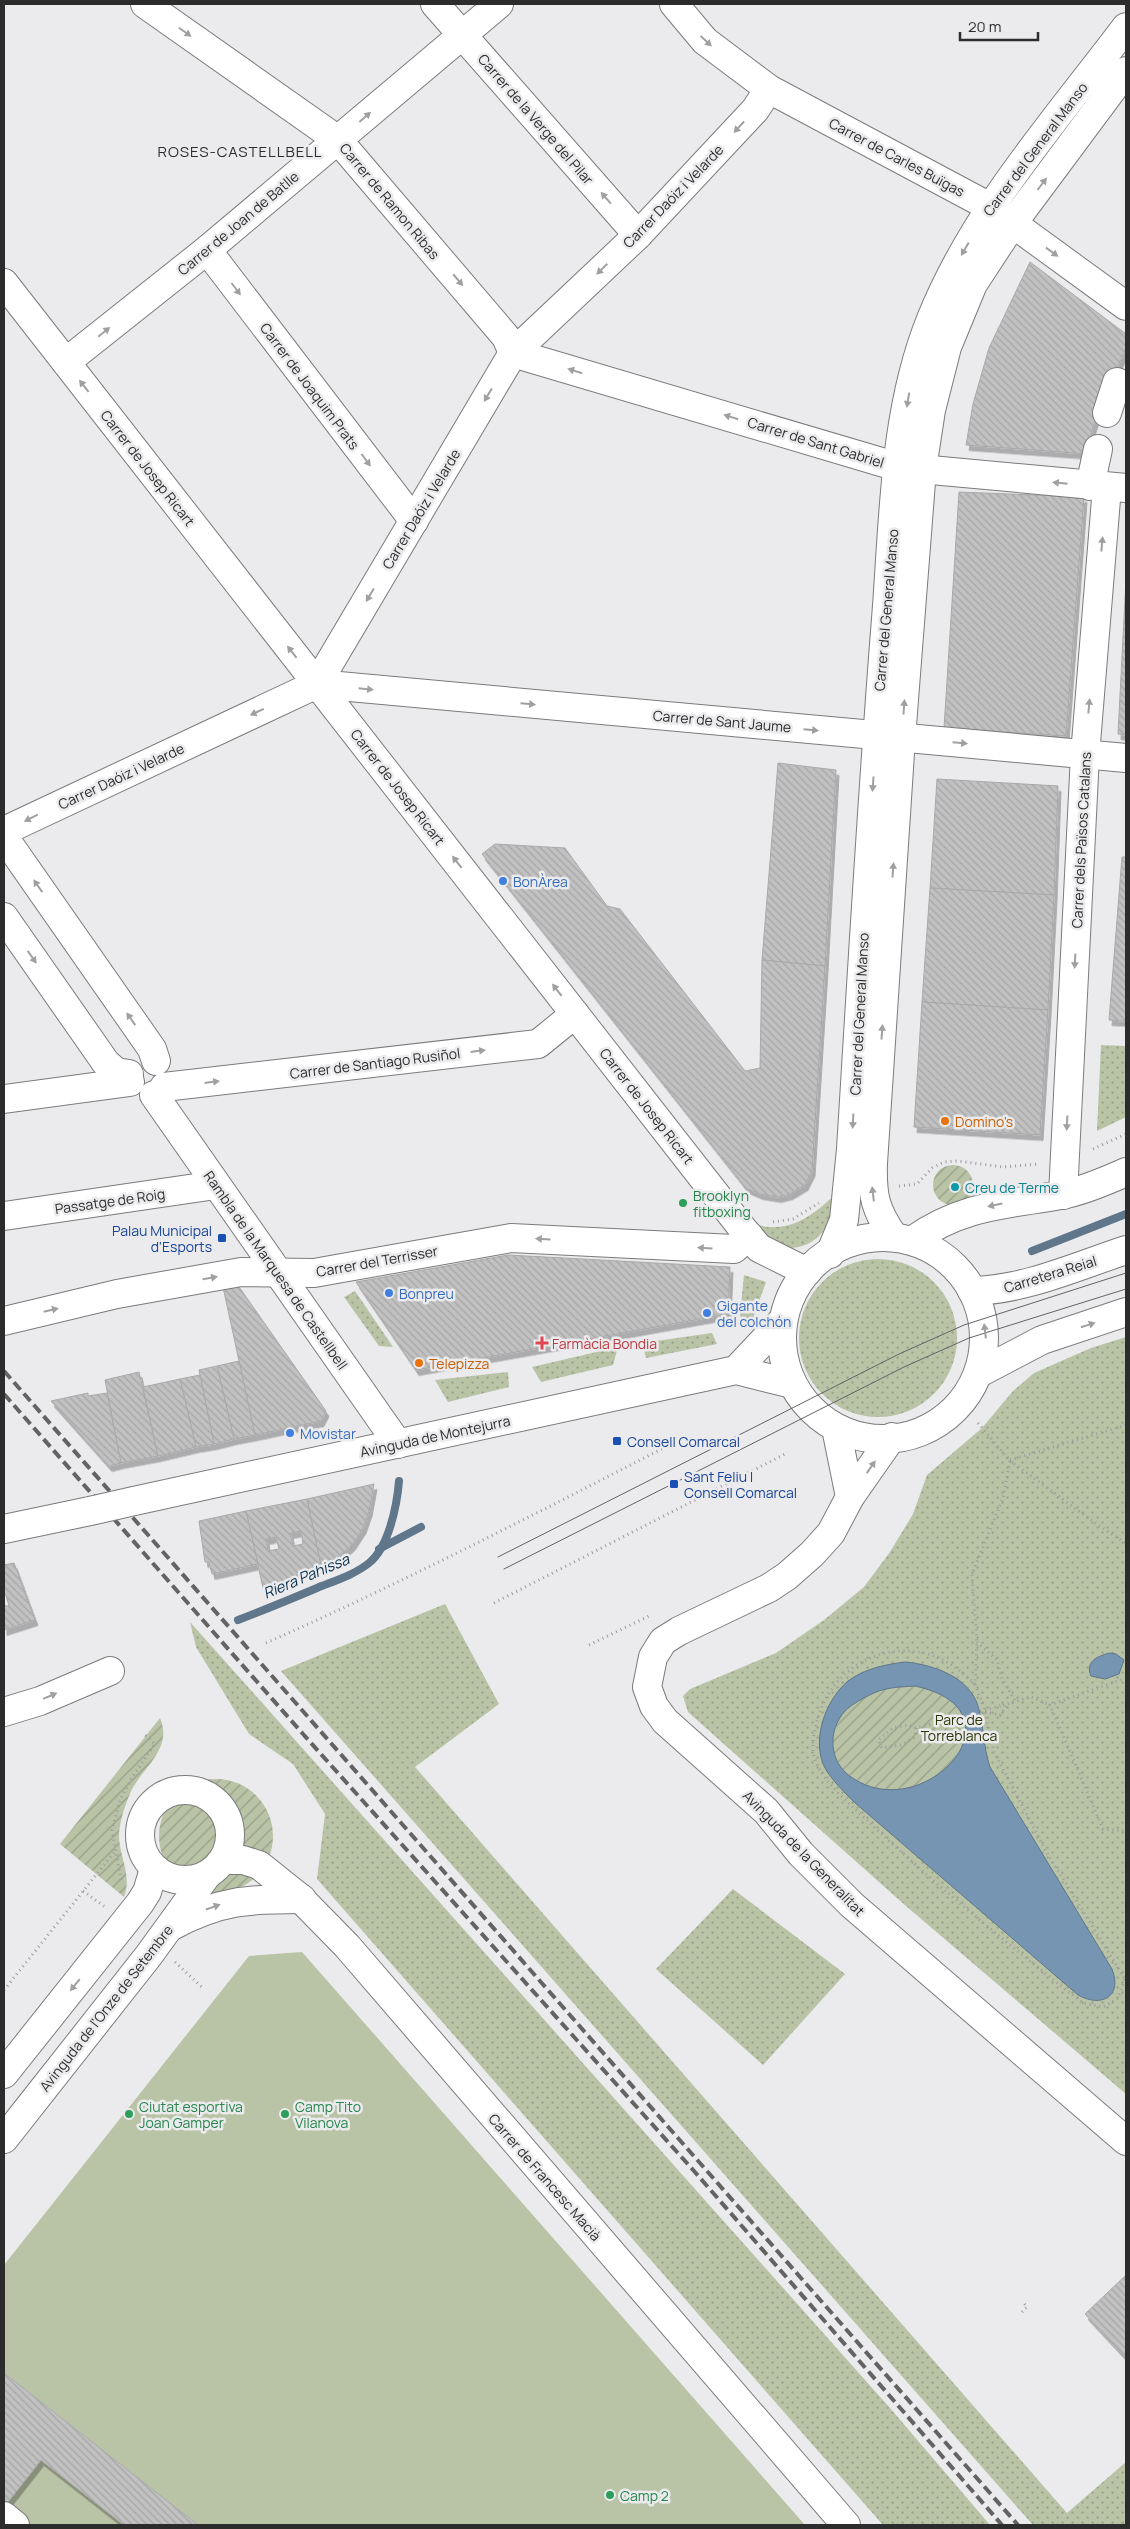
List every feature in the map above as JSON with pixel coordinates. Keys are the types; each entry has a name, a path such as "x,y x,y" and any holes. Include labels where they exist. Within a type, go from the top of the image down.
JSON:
{"street":[{"name":"Carrer de Ramon Ribas","path":"145,4 338,140 506,337 513,353"},
{"name":"Carrer de la Verge del Pilar","path":"435,4 638,234"},
{"name":"Carrer de Joan de Batlle","path":"66,362 207,250 499,4"},
{"name":"Carrer de Carles Buïgas","path":"674,4 704,41 769,88 990,207 1126,306"},
{"name":"Carrer del General Manso","path":"830,1254 844,1220 851,1149 889,737 910,468 911,384 931,320 960,258 990,207 1126,27"},
{"name":"Carrer del General Manso","path":"910,468 931,410 947,348 973,284 1013,224 1126,71"},
{"name":"Carrer Daóiz i Velarde","path":"4,831 317,684 513,353 638,234 755,110 769,88"},
{"name":"Carrer de Joaquim Prats","path":"207,250 414,521"},
{"name":"Carrer de Josep Ricart","path":"4,283 575,1014 759,1229 768,1253 807,1272"},
{"name":"Carrer de Sant Gabriel","path":"513,353 910,468 1108,487"},
{"name":"Carrer dels Països Catalans","path":"1063,1195 1086,755 1108,487 1102,433 1122,372"},
{"name":"Carrer de Sant Jaume","path":"317,684 1126,758"},
{"name":"Carrer del General Manso","path":"889,737 872,1190 881,1219 904,1239"},
{"name":"Rambla de la Marquesa de Castellbell","path":"4,837 152,1049 156,1061 161,1064 166,1074 159,1091 216,1185 398,1444"},
{"path":"4,917 106,1063 116,1072 130,1078"},
{"name":"Carrer de Santiago Rusiñol","path":"159,1091 538,1044 575,1014"},
{"path":"156,1061 137,1062 130,1078 135,1092 140,1095 159,1091"},
{"path":"4,1099 130,1078"},
{"path":"904,1239 946,1258 962,1275 981,1311 985,1329 986,1348 981,1372 966,1399 944,1418 918,1431 892,1437 864,1436 836,1428 819,1418 804,1402 792,1384 782,1340 783,1320 793,1293 807,1272 846,1244 865,1240 904,1239 972,1210 1063,1195 1126,1172"},
{"name":"Passatge de Roig","path":"4,1216 216,1185"},
{"name":"Carrer del Terrisser","path":"4,1321 146,1289 241,1272 314,1273 511,1238 734,1249 759,1229"},
{"name":"Carretera Reial","path":"972,1292 995,1291 1040,1279 1126,1250"},
{"path":"981,1372 1042,1340 1126,1312"},
{"path":"736,1370 783,1320"},
{"name":"Avinguda de Montejurra","path":"4,1529 736,1370 792,1384"},
{"path":"836,1428 850,1497"},
{"name":"Avinguda de la Generalitat","path":"892,1437 825,1529 806,1560 770,1588 679,1631 663,1641 652,1657 647,1687 654,1706 664,1721 766,1811 801,1854 852,1905 1126,2141"},
{"path":"4,1712 40,1700 110,1671"},
{"path":"191,1789 206,1794 218,1803 227,1816 231,1830 230,1846 215,1868 184,1881 173,1879 154,1869 144,1854 140,1842 140,1828 144,1815 162,1795 175,1790 191,1789"},
{"name":"Carrer de Francesc Macià","path":"215,1868 243,1860 260,1865 302,1900 347,1946 846,2525"},
{"name":"Avinguda de l'Onze de Setembre","path":"4,2139 215,1868"},
{"path":"4,2074 140,1903 147,1892 154,1869"},
{"path":"169,1928 196,1913 222,1904 250,1899 302,1900"},
{"path":"4,2516 15,2525"}],"path":[{"path":"917,1184 932,1168 944,1162 958,1161 1003,1167 1065,1159 1126,1134"},
{"path":"759,1229 793,1219 820,1202"},
{"path":"978,1424 1010,1460 1047,1486 1091,1522 1126,1543"},
{"path":"1010,1460 1126,1425"},
{"path":"266,1644 464,1551 678,1441"},
{"path":"494,1603 785,1454"},
{"path":"975,1684 959,1670 934,1656 908,1652 884,1653 855,1664 836,1682 820,1708 812,1739 816,1760 826,1779 899,1850 1082,2003 1104,2008 1118,1998 1126,1980 1048,1853 994,1752 984,1710 975,1684 977,1642 972,1574 1003,1498 1010,1460"},
{"path":"977,1642 996,1660 1002,1678 1015,1701"},
{"path":"916,1728 914,1737 901,1745 882,1748 878,1740 893,1728 908,1725 916,1728 1031,1697 1050,1705 1126,1678"},
{"path":"984,1710 1000,1715 1008,1703"},
{"path":"1050,1705 1102,1829 1126,1831"},
{"path":"4,1990 116,1850 112,1830 120,1800 133,1776 155,1744 143,1733"},
{"path":"83,1891 110,1910"},
{"path":"172,1960 204,1989"},
{"path":"1022,2312 1027,2307 1023,2302"}],"green space":[{"path":"1101,1045 1126,1046 1126,1117 1097,1131"},
{"path":"957,1165 964,1168 970,1174 973,1185 972,1193 964,1202 957,1205 949,1205 942,1202 934,1193 933,1181 936,1174 945,1166"},
{"path":"830,1199 833,1200 831,1212 823,1231 817,1238 800,1247 777,1248 755,1224 776,1227 796,1223 814,1213"},
{"path":"878,1259 908,1265 934,1282 951,1308 957,1338 951,1368 934,1394 908,1411 878,1417 848,1411 822,1394 805,1368 799,1338 805,1308 822,1282 848,1265"},
{"path":"744,1275 766,1282 751,1324 740,1316"},
{"path":"355,1291 393,1347 379,1346 344,1297"},
{"path":"712,1333 717,1344 646,1358 642,1343"},
{"name":"Parc de Torreblanca","path":"1126,1337 1126,2094 906,1906 688,1712 683,1696 690,1689 776,1653 824,1620 864,1587 890,1552 913,1514 927,1475 982,1428 1013,1391 1034,1373 1091,1348"},
{"path":"618,1347 613,1365 541,1382 532,1367"},
{"path":"508,1372 509,1387 448,1402 435,1380"},
{"path":"445,1604 499,1704 415,1767 1067,2513 1126,2462 1126,2525 1033,2525 281,1671"},
{"path":"190,1622 890,2408 990,2525 883,2525 317,1879 325,1814 293,1764 249,1734 196,1647"},
{"path":"915,1686 948,1699 964,1718 965,1739 954,1760 934,1777 908,1788 880,1789 852,1777 840,1766 834,1753 832,1741 842,1717 852,1706 877,1691"},
{"path":"160,1718 163,1730 159,1750 134,1786 121,1821 119,1837 127,1881 124,1897 60,1844"},
{"path":"216,1779 238,1784 256,1796 268,1814 273,1836 268,1858 256,1876 238,1888 216,1893 194,1888 176,1876 164,1858 159,1836 164,1814 176,1796 194,1784"},
{"path":"733,1889 845,1974 763,2065 656,1969"},
{"name":"Camp Tito Vilanova","path":"302,1952 805,2525 198,2525 4,2373 4,2265 249,1956"},
{"path":"41,2460 124,2525 4,2525 4,2507"}],"water":[{"path":"1109,1653 1116,1654 1124,1660 1119,1674 1105,1679 1091,1676 1089,1667 1093,1661"},
{"path":"906,1662 928,1666 949,1674 967,1687 973,1696 980,1714 990,1767 1112,1969 1115,1987 1108,1997 1102,2000 1095,2000 1078,1995 854,1802 828,1773 822,1762 820,1737 826,1712 839,1690 848,1681 861,1673 883,1666","holes":["915,1686 948,1699 964,1718 965,1739 954,1760 934,1777 908,1788 879,1789 851,1777 838,1763 833,1746 835,1728 845,1711 859,1701 884,1690"]}],"building":[{"path":"1030,262 1126,334 1126,348 1101,404 1092,430 1088,454 966,445 973,404 989,348"},
{"path":"959,492 1084,497 1066,736 944,728"},
{"path":"1126,579 1126,735 1118,734"},
{"path":"778,763 836,770 825,966 762,960"},
{"path":"937,779 1058,786 1054,895 930,888"},
{"path":"495,844 565,848 607,906 620,909 745,1071 760,1068 762,960 825,966 812,1171 805,1185 790,1194 778,1197 760,1194 746,1188 482,854"},
{"path":"1122,857 1126,857 1126,1021 1109,1020"},
{"path":"930,888 1054,895 1048,1010 922,1002"},
{"path":"922,1002 1048,1010 1040,1135 914,1127"},
{"path":"508,1255 730,1267 728,1314 416,1370 356,1282"},
{"path":"237,1284 326,1411 321,1421 255,1435 223,1287"},
{"path":"239,1361 255,1435 234,1439 217,1366"},
{"path":"217,1366 234,1439 214,1444 199,1370"},
{"path":"139,1372 158,1456 121,1463 105,1380"},
{"path":"200,1375 214,1444 196,1447 180,1379"},
{"path":"180,1379 196,1447 158,1456 143,1387"},
{"path":"88,1393 88,1396 107,1393 121,1463 109,1466 51,1401"},
{"path":"374,1484 369,1511 363,1528 352,1545 337,1558 321,1566 307,1499"},
{"path":"307,1499 321,1566 263,1588 246,1511","holes":["301,1531 303,1544 293,1546 290,1533","276,1537 279,1549 268,1551 266,1539"]},
{"path":"246,1511 258,1564 212,1574 209,1562 205,1562 199,1521"},
{"path":"14,1563 35,1620 4,1630 4,1602 5,1606 9,1606 6,1595 4,1595 4,1565"},
{"path":"1126,2275 1126,2358 1085,2314"},
{"path":"4,2373 198,2525 124,2525 41,2460 4,2507"}],"waterway":[{"name":"Riera Pahissa","path":"1032,1251 1126,1214"},
{"name":"Riera Pahissa","path":"238,1620 344,1577 369,1563 376,1556 387,1536 394,1513 399,1481"},
{"name":"Riera Pahissa","path":"379,1549 421,1527"}],"tram line":[{"path":"498,1557 899,1354 964,1325 1126,1273"},
{"path":"504,1569 904,1367 969,1338 1126,1289"}],"railway":[{"path":"4,1371 1018,2525"},
{"path":"4,1394 303,1734 694,2171 1002,2525"}],"place":[{"name":"BonÀrea","path":"503,881"},
{"name":"Domino's","path":"945,1121"},
{"name":"Creu de Terme","path":"955,1187"},
{"name":"Brooklyn fitboxing","path":"683,1203"},
{"name":"Palau Municipal d'Esports","path":"222,1238"},
{"name":"Bonpreu","path":"389,1293"},
{"name":"Gigante del colchón","path":"707,1313"},
{"name":"Farmàcia Bondia","path":"542,1343"},
{"name":"Telepizza","path":"419,1363"},
{"name":"Movistar","path":"290,1433"},
{"name":"Consell Comarcal","path":"617,1441"},
{"name":"Sant Feliu | Consell Comarcal","path":"674,1484"},
{"name":"Ciutat esportiva Joan Gamper","path":"129,2114"},
{"name":"Camp Tito Vilanova","path":"285,2114"},
{"name":"Camp 2","path":"610,2495"}],"district":[{"name":"ROSES-CASTELLBELL","path":"240,151"}]}
